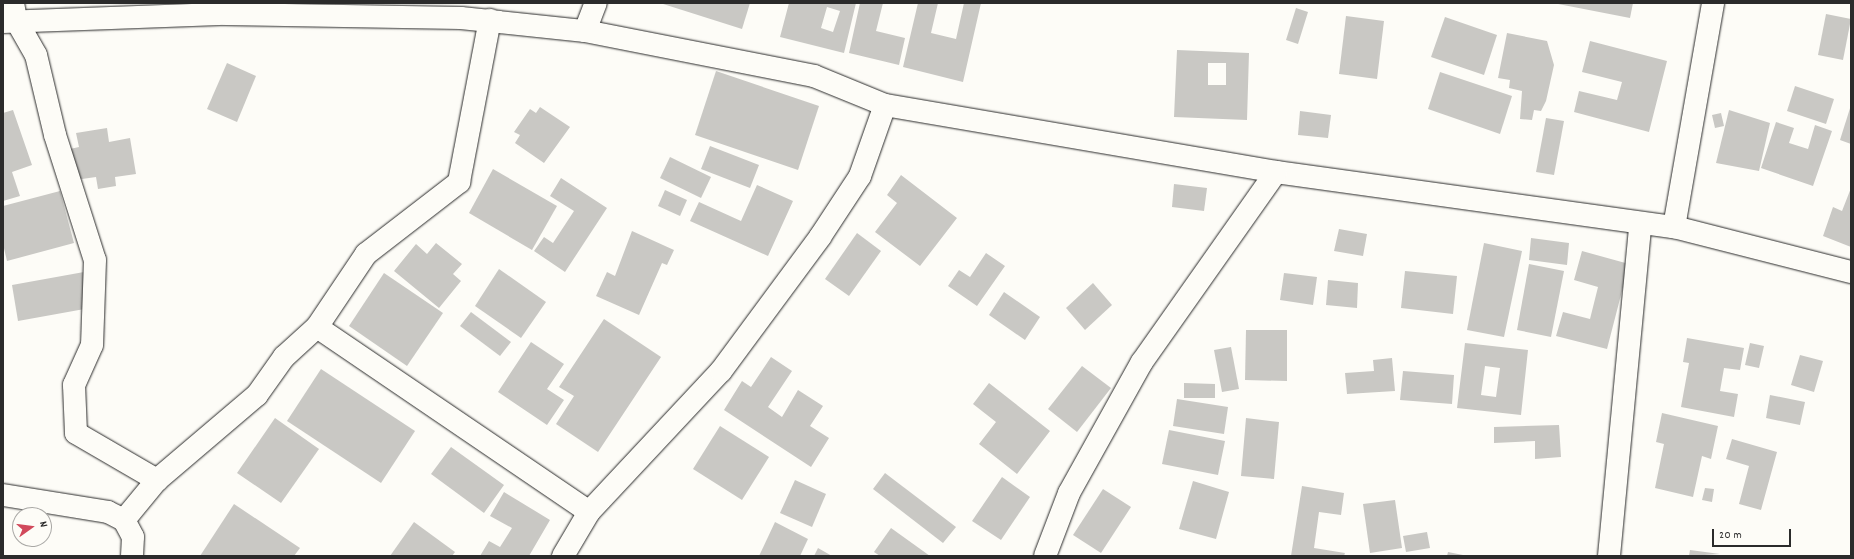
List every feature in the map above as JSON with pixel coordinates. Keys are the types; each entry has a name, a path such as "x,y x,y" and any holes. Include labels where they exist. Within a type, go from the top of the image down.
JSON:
{"street":[{"path":"585,31 596,3"},
{"path":"1674,227 1713,3"},
{"path":"11,15 164,10 226,14 460,11 490,20 585,31 814,76 885,105 1276,172 1640,225 1674,227 1851,272"},
{"path":"11,15 36,55 54,135 95,260 92,345 74,385 76,433 157,480"},
{"path":"124,520 157,480 257,395 284,357 317,327 366,254 459,182 490,20"},
{"path":"564,556 589,512 720,371 820,237 860,176 885,105"},
{"path":"1045,556 1069,493 1142,362 1276,172"},
{"path":"1608,556 1640,225"},
{"path":"317,327 589,512"},
{"path":"3,495 108,512 124,520 133,537 132,556"}],"building":[{"path":"660,3 750,3 742,29"},
{"path":"789,3 856,3 844,53 780,37","holes":["827,7 840,11 833,32 821,28"]},
{"path":"860,3 883,3 876,31 905,38 899,65 849,53"},
{"path":"918,3 938,3 931,33 956,39 964,3 981,3 963,82 903,67"},
{"path":"1553,3 1633,3 1630,18"},
{"path":"1296,8 1308,12 1298,44 1286,40"},
{"path":"1826,14 1851,19 1843,60 1818,55"},
{"path":"1346,16 1384,21 1377,79 1339,74"},
{"path":"1445,17 1497,35 1484,75 1431,57"},
{"path":"1507,33 1547,41 1554,65 1546,101 1541,111 1534,110 1532,120 1520,119 1522,91 1509,88 1510,80 1498,78"},
{"path":"1590,41 1667,61 1649,132 1574,112 1579,91 1617,100 1622,82 1582,72"},
{"path":"1177,50 1249,53 1247,120 1174,117","holes":["1208,63 1226,63 1226,85 1208,85"]},
{"path":"227,63 256,76 237,122 207,109"},
{"path":"716,71 819,106 798,170 695,135"},
{"path":"1440,72 1512,96 1500,134 1428,109"},
{"path":"1795,86 1834,99 1826,124 1787,111"},
{"path":"1851,105 1851,144 1840,140"},
{"path":"540,107 570,127 544,163 515,143 520,135 514,132 530,109 536,113"},
{"path":"13,110 32,165 12,172 20,196 3,201 3,113"},
{"path":"1729,110 1770,123 1759,171 1716,163"},
{"path":"1300,111 1331,115 1328,138 1298,135"},
{"path":"1721,113 1724,126 1715,128 1712,115"},
{"path":"1546,118 1564,121 1554,175 1536,172"},
{"path":"1776,122 1794,128 1789,143 1808,149 1815,125 1832,131 1813,186 1761,168"},
{"path":"107,128 109,142 130,138 136,174 115,177 116,186 98,189 96,177 75,180 70,149 79,147 76,133"},
{"path":"710,146 759,165 750,188 701,169"},
{"path":"670,157 711,177 701,198 660,178"},
{"path":"493,169 557,206 532,250 469,213"},
{"path":"901,175 957,218 920,266 875,232 897,203 887,195"},
{"path":"561,178 607,208 565,272 534,251 544,237 553,243 574,211 550,196"},
{"path":"1174,184 1207,188 1204,211 1172,207"},
{"path":"757,185 793,201 768,256 690,221 699,202 741,221"},
{"path":"1851,188 1851,247 1823,236 1833,207 1842,211"},
{"path":"665,190 687,200 680,216 658,206"},
{"path":"60,191 74,243 7,261 3,244 3,206"},
{"path":"1339,229 1367,234 1363,256 1334,251"},
{"path":"632,231 674,250 667,265 662,263 639,315 596,296 607,272 615,276"},
{"path":"857,233 881,251 849,296 825,279"},
{"path":"1531,238 1569,243 1567,265 1529,260"},
{"path":"436,243 462,264 453,274 461,281 439,308 394,271 416,244 427,254"},
{"path":"1484,243 1522,251 1504,337 1467,330"},
{"path":"1582,251 1629,264 1607,349 1556,336 1563,312 1590,319 1598,287 1574,280"},
{"path":"986,253 1005,266 977,306 948,286 959,270 970,277"},
{"path":"1529,264 1564,271 1551,337 1517,330"},
{"path":"499,269 546,302 521,338 475,306"},
{"path":"1405,271 1457,276 1453,314 1401,308"},
{"path":"84,272 90,308 18,321 12,285"},
{"path":"384,273 443,313 407,366 349,326"},
{"path":"1284,273 1317,277 1313,305 1280,300"},
{"path":"1328,280 1358,283 1357,308 1326,305"},
{"path":"1093,283 1112,305 1085,330 1066,308"},
{"path":"1004,292 1040,317 1025,340 989,315"},
{"path":"471,312 511,342 500,356 460,326"},
{"path":"604,319 661,357 598,452 556,424 574,396 559,387"},
{"path":"1246,330 1287,330 1287,381 1245,380"},
{"path":"1687,338 1744,348 1740,370 1724,368 1720,391 1738,394 1734,417 1681,407 1689,363 1683,362"},
{"path":"531,342 564,364 547,389 564,400 547,425 498,392"},
{"path":"1465,343 1528,350 1521,415 1457,408","holes":["1485,366 1500,368 1496,397 1481,395"]},
{"path":"1750,343 1764,346 1759,368 1745,365"},
{"path":"1231,347 1239,389 1222,392 1214,350"},
{"path":"1800,355 1823,361 1814,392 1791,385"},
{"path":"771,357 792,371 768,407 782,417 798,390 823,406 810,426 829,438 811,467 724,410 742,381 751,387"},
{"path":"1392,358 1395,391 1347,394 1345,373 1374,371 1373,360"},
{"path":"1082,366 1111,388 1077,432 1048,409"},
{"path":"321,369 415,431 381,483 287,421"},
{"path":"1403,371 1454,375 1452,404 1400,400"},
{"path":"989,383 1050,431 1017,474 979,444 996,422 973,404"},
{"path":"1184,383 1215,384 1215,398 1184,398"},
{"path":"1770,395 1805,402 1800,425 1766,418"},
{"path":"1177,399 1228,407 1224,434 1173,426"},
{"path":"1662,413 1718,426 1711,459 1702,456 1693,497 1655,488 1664,444 1656,442"},
{"path":"275,418 319,449 281,503 237,473"},
{"path":"1246,418 1279,422 1274,479 1241,476"},
{"path":"1559,425 1561,457 1535,459 1535,441 1494,443 1494,427"},
{"path":"720,426 769,457 742,500 693,469"},
{"path":"1169,430 1225,441 1218,475 1162,464"},
{"path":"1732,439 1777,452 1761,510 1739,504 1749,466 1726,459"},
{"path":"451,447 504,485 484,513 431,474"},
{"path":"885,473 956,527 943,543 873,489"},
{"path":"1002,477 1030,497 1001,540 972,521"},
{"path":"795,480 826,494 812,527 780,513"},
{"path":"1193,481 1229,492 1216,539 1179,529"},
{"path":"1302,486 1344,493 1341,515 1319,512 1314,548 1345,553 1344,556 1291,556"},
{"path":"1705,488 1714,489 1712,502 1702,500"},
{"path":"1103,489 1131,507 1101,553 1073,535"},
{"path":"504,492 550,520 529,556 480,556 489,541 500,547 512,528 490,516"},
{"path":"1395,500 1402,548 1370,553 1363,504"},
{"path":"234,504 300,548 294,556 200,556"},
{"path":"414,522 455,552 452,556 390,556"},
{"path":"775,522 808,539 800,556 759,556"},
{"path":"891,528 930,556 880,556 874,552"},
{"path":"1427,532 1430,548 1406,552 1403,536"},
{"path":"818,548 832,556 814,556"},
{"path":"1690,550 1720,554 1689,556"},
{"path":"1448,552 1463,555 1463,556 1447,556"}]}
